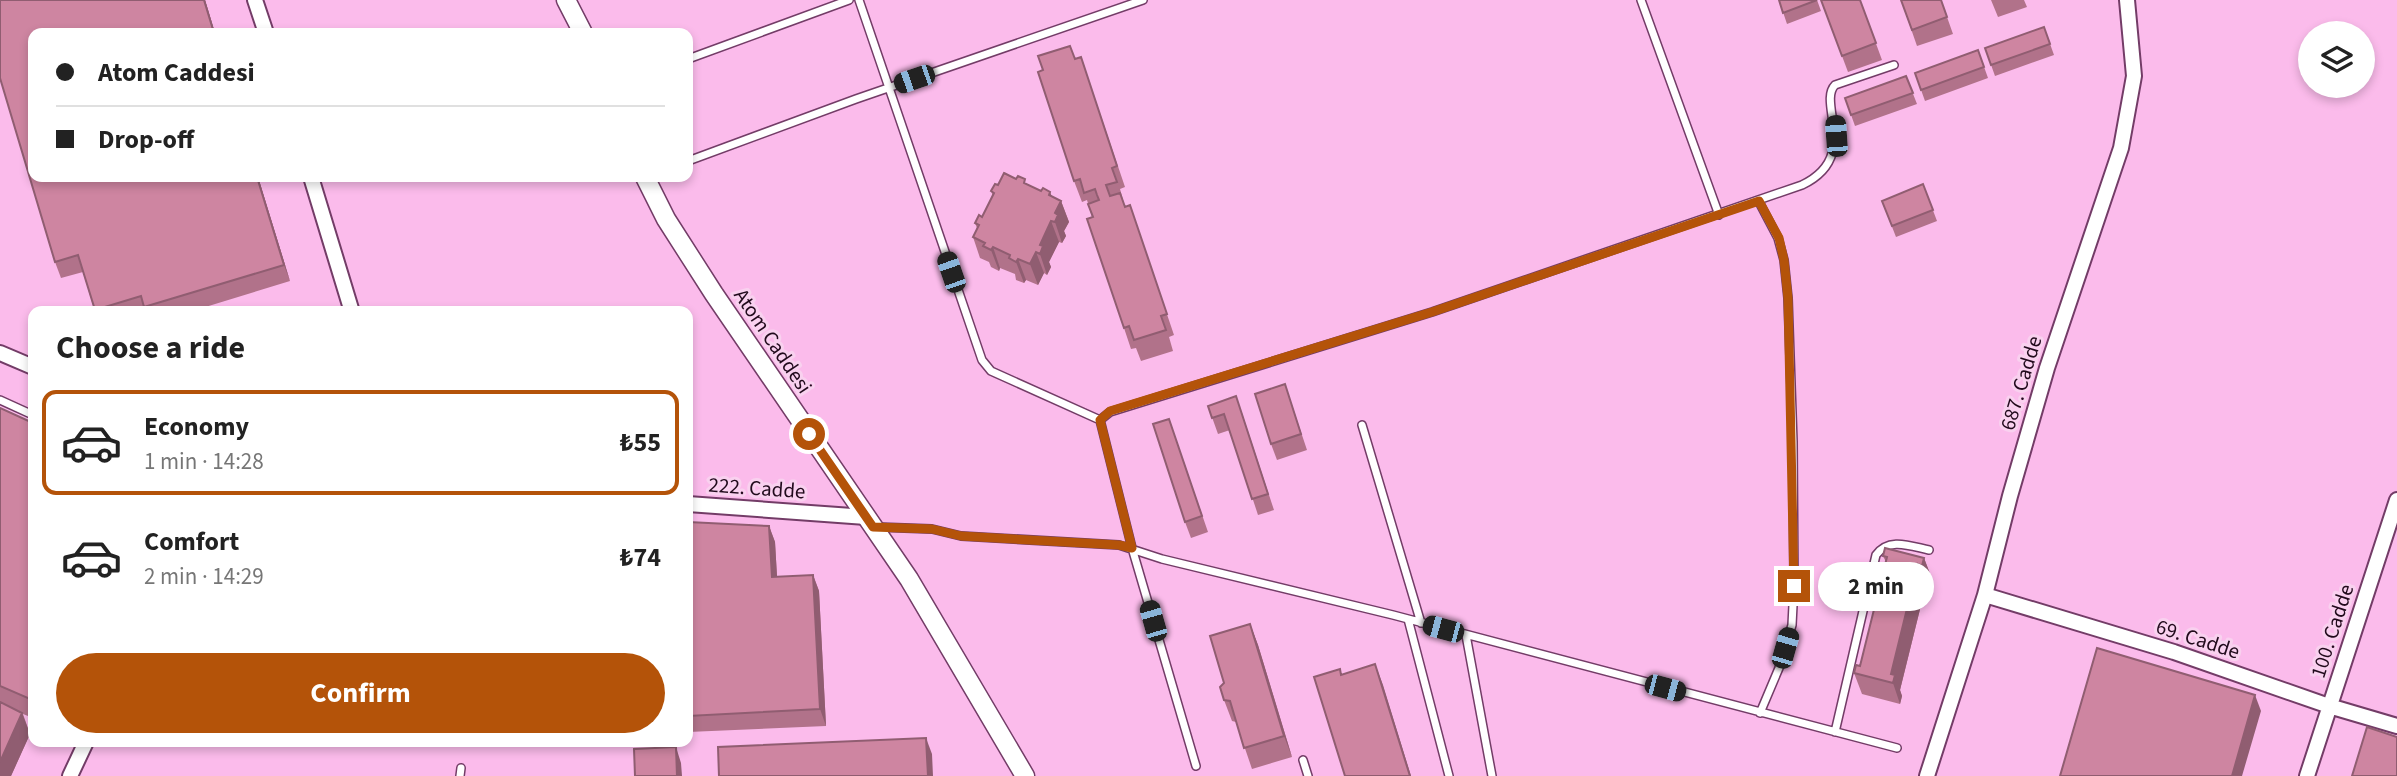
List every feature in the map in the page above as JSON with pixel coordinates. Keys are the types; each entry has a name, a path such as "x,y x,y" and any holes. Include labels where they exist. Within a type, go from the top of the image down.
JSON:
{"street":[{"path":"255,0 264,28"},
{"path":"566,0 580,28"},
{"name":"687. Cadde","path":"1927,776 1985,595 2047,368 2121,148 2134,76 2127,0"},
{"path":"313,182 350,306"},
{"name":"Atom Caddesi","path":"648,182 666,219 714,294 909,579 1025,776"},
{"path":"0,354 28,365"},
{"name":"100. Cadde","path":"2307,776 2397,500"},
{"name":"222. Cadde","path":"693,504 869,522"},
{"name":"69. Cadde","path":"1985,595 2174,652 2329,706 2397,726"},
{"path":"70,776 84,747"}],"lane":[{"path":"693,56 849,0"},
{"path":"859,0 978,351 986,366 991,372 1100,420"},
{"path":"693,159 1143,0"},
{"path":"1641,0 1719,215"},
{"path":"1100,420 1110,411 1432,312 1802,185 1819,175 1828,160 1836,136 1828,97 1830,90 1835,85 1894,65"},
{"path":"1758,200 1779,238 1788,298 1794,586 1792,625 1779,668 1760,713"},
{"path":"0,400 28,413"},
{"path":"1100,420 1132,548 1196,766"},
{"path":"1362,425 1421,623"},
{"path":"869,522 932,529 961,536 1119,545 1162,559 1421,623 1897,748"},
{"path":"1835,732 1876,555 1881,548 1889,544 1929,550"},
{"path":"1408,620 1449,776"},
{"path":"1466,635 1492,776"},
{"path":"1303,760 1308,776"}],"building":[{"path":"0,0 204,0 212,28 28,28 28,172 0,78"},
{"path":"1779,0 1817,0 1783,13"},
{"path":"1821,0 1860,0 1876,43 1842,56"},
{"path":"1901,0 1941,0 1947,17 1912,30"},
{"path":"2044,27 2050,44 1991,65 1985,48"},
{"path":"1070,46 1075,59 1081,57 1117,166 1112,168 1117,182 1106,185 1110,196 1120,193 1125,207 1130,205 1167,314 1161,316 1166,330 1134,340 1129,326 1124,328 1087,219 1093,217 1088,204 1099,200 1095,189 1084,193 1080,179 1074,181 1038,72 1043,70 1038,56"},
{"path":"1978,50 1984,67 1921,90 1915,73"},
{"path":"1906,76 1913,93 1851,115 1845,98"},
{"path":"1004,173 1016,179 1018,176 1025,179 1024,183 1041,191 1043,188 1050,192 1049,195 1061,201 1055,213 1058,215 1055,222 1051,221 1040,245 1043,246 1040,254 1036,252 1030,264 1018,259 1016,262 1009,258 1010,255 993,247 991,250 983,246 985,243 973,237 979,225 975,223 979,215 982,217 994,193 991,191 995,184 998,185"},
{"path":"31,182 259,182 284,265 147,306 144,306 141,296 108,306 94,306 78,255 55,262"},
{"path":"1923,184 1933,210 1892,226 1882,201"},
{"path":"1285,384 1301,434 1271,444 1255,394"},
{"path":"1236,396 1268,494 1252,499 1224,414 1212,418 1208,406"},
{"path":"0,408 28,421 28,698 0,686"},
{"path":"1169,419 1202,516 1185,522 1153,424"},
{"path":"693,522 769,526 772,577 813,575 820,709 693,716"},
{"path":"1885,548 1924,558 1922,566 1918,564 1891,674 1895,675 1893,683 1854,673 1856,665 1860,666 1887,557 1883,556"},
{"path":"1250,624 1284,736 1244,748 1230,701 1224,700 1220,687 1224,683 1210,636"},
{"path":"2097,648 2255,695 2232,776 2060,776"},
{"path":"1375,664 1410,776 1345,776 1314,677 1340,669 1341,675"},
{"path":"0,702 22,713 0,762"},
{"path":"2367,727 2397,737 2397,776 2352,776"},
{"path":"926,738 928,776 719,776 718,747"},
{"path":"676,747 677,776 635,776 634,749"}],"route":[{"path":"809,434 873,527 932,529 961,536 1132,548 1100,420 1110,411 1432,312 1759,201 1779,238 1788,298 1794,586"}]}
